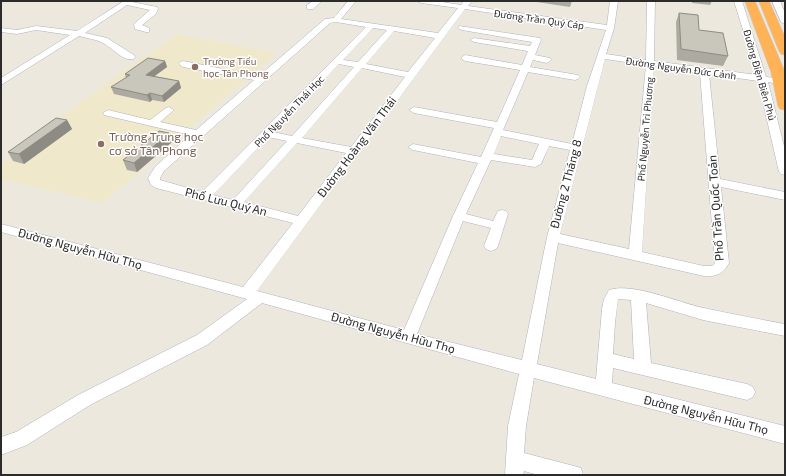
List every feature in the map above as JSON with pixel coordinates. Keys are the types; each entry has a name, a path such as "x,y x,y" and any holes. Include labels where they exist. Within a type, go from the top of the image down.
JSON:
{"highway":[{"name":"Đường Điện Biên Phủ","path":"750,1 783,82 785,106"},
{"path":"764,1 785,51"}],"street":[{"path":"310,7 318,1"},
{"path":"335,20 352,1"},
{"name":"Đường Trần Quý Cáp","path":"421,1 466,4 610,28"},
{"name":"Đường 2 Tháng 8","path":"514,467 517,426 552,237 610,28 614,1"},
{"name":"Phố Nguyễn Tri Phương","path":"635,256 650,64 651,1"},
{"name":"Đường Điện Biên Phủ","path":"738,1 763,79 785,172"},
{"path":"776,1 785,22"},
{"path":"1,82 127,2 154,9 153,12 138,24 138,27 146,30"},
{"name":"Đường Hoàng Văn Thái","path":"1,446 28,435 84,400 202,340 254,295 302,221 440,36 466,4"},
{"path":"108,112 198,134 325,23 335,20 440,36"},
{"name":"Phố Nguyễn Thái Học","path":"204,196 267,134 372,25"},
{"path":"1,30 16,32 36,28 77,33 104,40 121,52 132,57"},
{"name":"Phố Nguyễn Thái Học","path":"236,204 360,66 392,28"},
{"path":"408,338 459,216 499,129 528,58 537,40 462,28"},
{"path":"474,40 528,58 575,77"},
{"name":"Đường Nguyễn Đức Cảnh","path":"601,56 783,82"},
{"path":"465,58 528,58 547,60"},
{"path":"337,61 411,75"},
{"path":"183,64 261,79"},
{"name":"Phố Trần Quốc Toản","path":"552,237 704,271 716,271 720,268 722,263 704,71"},
{"path":"152,123 169,110"},
{"path":"414,110 499,129 545,142 576,148"},
{"name":"Phố Lưu Quý An","path":"198,134 160,169 154,178 155,182 160,185 302,221"},
{"path":"267,134 354,151"},
{"path":"413,147 535,164 545,142"},
{"path":"715,182 785,196"},
{"path":"459,216 500,220 491,246"},
{"name":"Đường Nguyễn Hữu Thọ","path":"1,228 254,295 408,338 785,435"},
{"path":"604,389 605,358 611,296 618,293 711,316 785,330"},
{"path":"638,297 643,367"},
{"path":"605,358 747,392"},
{"path":"514,467 574,475"}],"shaded area":[{"name":"Trường Trung học cơ sở Tân Phong","path":"177,34 277,53 103,203 1,179 1,165 58,124 53,123 108,82"}],"building":[{"path":"679,13 698,15 699,30 723,33 728,56 681,49"},
{"path":"148,58 165,61 146,75 179,81 162,96 150,93 147,95 111,87 130,75 125,74"},
{"path":"56,118 67,120 19,154 8,152"},
{"path":"159,131 169,133 134,163 123,160"}],"place":[{"name":"Trường Tiểu học Tân Phong","path":"195,67"},
{"name":"Trường Trung học cơ sở Tân Phong","path":"101,144"}]}
